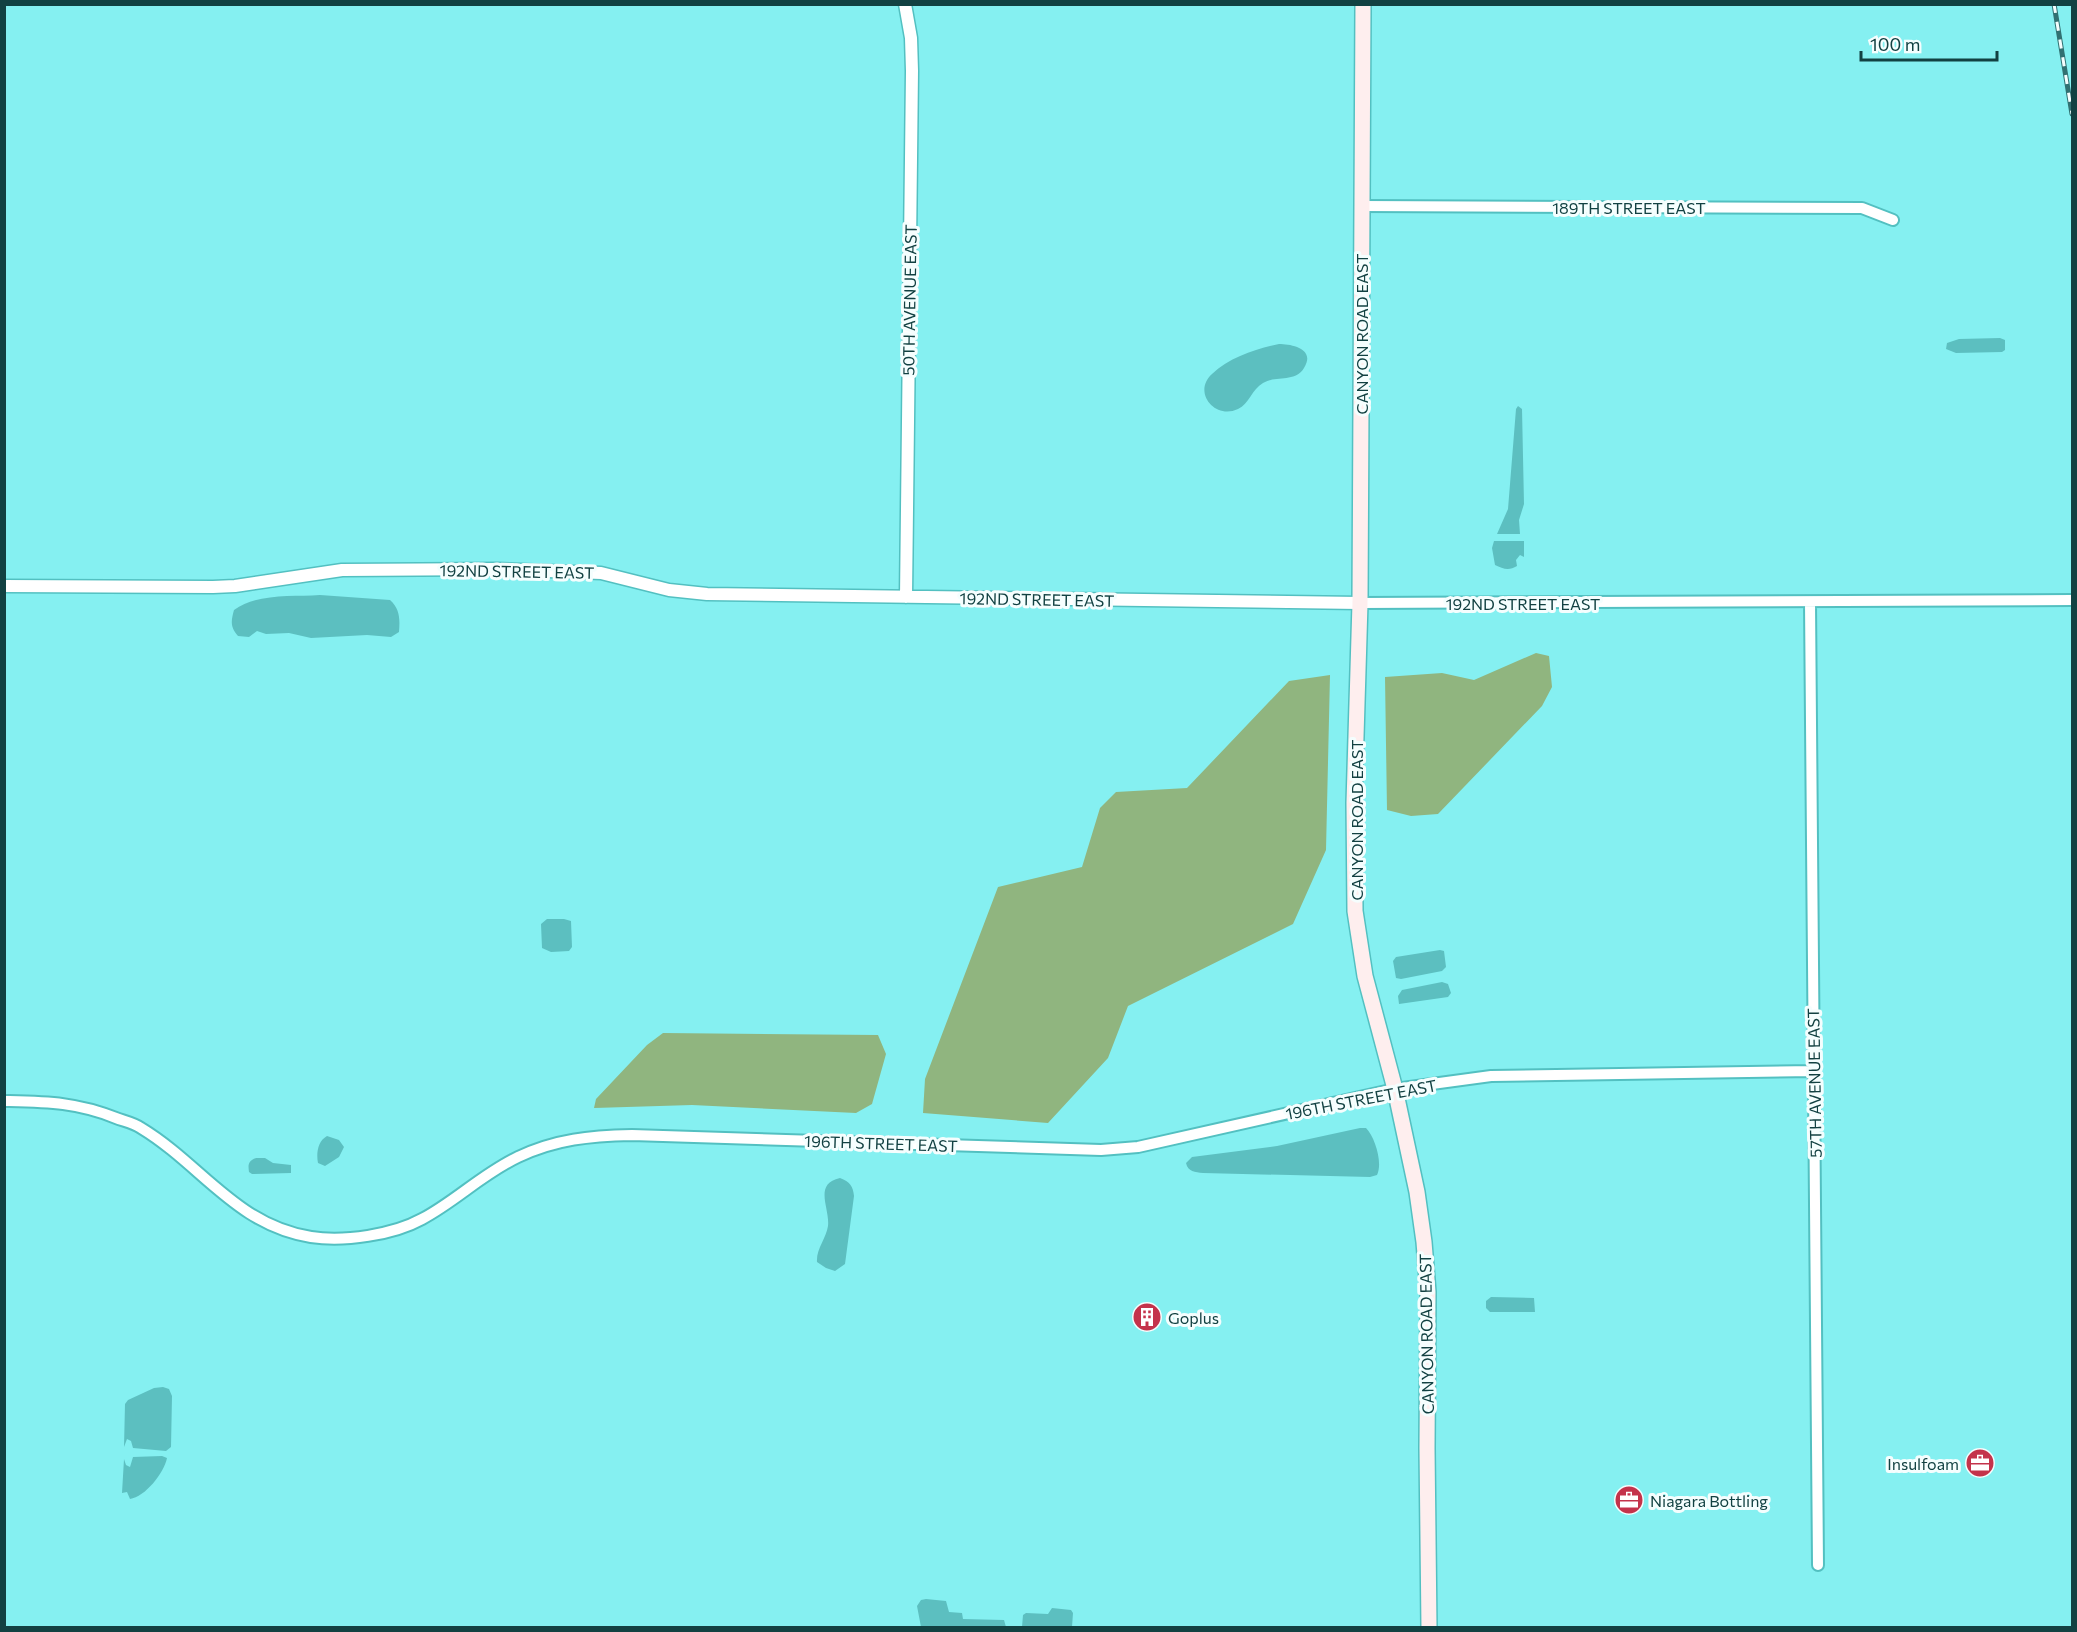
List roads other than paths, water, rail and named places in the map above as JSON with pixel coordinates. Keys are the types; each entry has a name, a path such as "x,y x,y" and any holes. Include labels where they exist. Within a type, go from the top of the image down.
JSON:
{"main road":[{"name":"CANYON ROAD EAST","path":"1363,4 1360,603 1354,802 1355,911 1365,976 1395,1089 1417,1192 1424,1242 1428,1292 1429,1628"}],"street":[{"name":"50TH AVENUE EAST","path":"905,4 911,38 912,70 906,597"},
{"name":"189TH STREET EAST","path":"1362,206 1862,208 1893,220"},
{"name":"192ND STREET EAST","path":"4,586 213,587 235,586 342,570 498,569 601,573 669,590 707,594 1360,603 2073,600"},
{"name":"57TH AVENUE EAST","path":"1810,602 1818,1565"},
{"name":"196TH STREET EAST","path":"4,1101 63,1103 97,1111 140,1127 195,1169 228,1200 250,1215 271,1225 311,1237 347,1239 387,1232 421,1220 483,1176 517,1158 550,1144 585,1137 632,1134 1101,1150 1138,1147 1395,1089 1491,1076 1814,1071"}],"water":[{"path":"2000,338 2005,340 2005,350 2002,352 1956,353 1946,349 1947,343 1959,339"},
{"path":"1279,344 1290,345 1305,352 1307,362 1300,373 1296,376 1263,383 1238,409 1221,411 1214,408 1205,396 1204,389 1206,381 1212,374 1244,354"},
{"path":"1518,406 1522,409 1524,504 1519,520 1520,534 1497,534 1508,509"},
{"path":"1494,541 1524,541 1524,557 1520,555 1516,560 1517,566 1511,569 1495,565 1492,548"},
{"path":"320,595 390,600 399,614 399,632 391,637 367,635 311,638 289,633 266,634 257,631 249,637 238,636 232,627 234,610 253,601 275,597"},
{"path":"547,919 571,921 572,947 569,951 551,952 542,948 541,924"},
{"path":"1444,951 1446,967 1442,971 1396,978 1393,961 1396,957"},
{"path":"1442,982 1448,984 1451,993 1448,997 1399,1004 1398,996 1402,990"},
{"path":"1366,1128 1369,1132 1379,1157 1377,1175 1370,1177 1203,1173 1190,1170 1186,1163 1192,1157 1277,1146"},
{"path":"327,1136 339,1140 344,1147 339,1157 325,1166 318,1163 317,1155 320,1144"},
{"path":"256,1158 291,1165 291,1173 252,1174 249,1172 249,1165 251,1160"},
{"path":"840,1178 850,1185 854,1196 845,1264 835,1271 817,1262 817,1257 828,1226 825,1191 832,1181"},
{"path":"1491,1297 1534,1298 1535,1312 1490,1312 1486,1308 1486,1301"},
{"path":"154,1388 169,1389 172,1396 171,1447 166,1451 133,1448 131,1441 127,1439 124,1447 125,1404 128,1400"},
{"path":"162,1456 167,1458 165,1464 148,1489 130,1499 127,1492 122,1493 124,1459 126,1465 130,1467 133,1457"},
{"path":"921,1600 946,1601 949,1612 962,1613 963,1619 1004,1620 1006,1627 921,1627 917,1606"},
{"path":"1052,1608 1071,1610 1073,1613 1072,1627 1022,1627 1023,1615 1026,1613 1048,1614"}],"railway":[{"path":"2054,4 2072,114"}],"place":[{"name":"Goplus","path":"1147,1317"},
{"name":"Insulfoam","path":"1980,1463"},
{"name":"Niagara Bottling","path":"1629,1500"}]}
